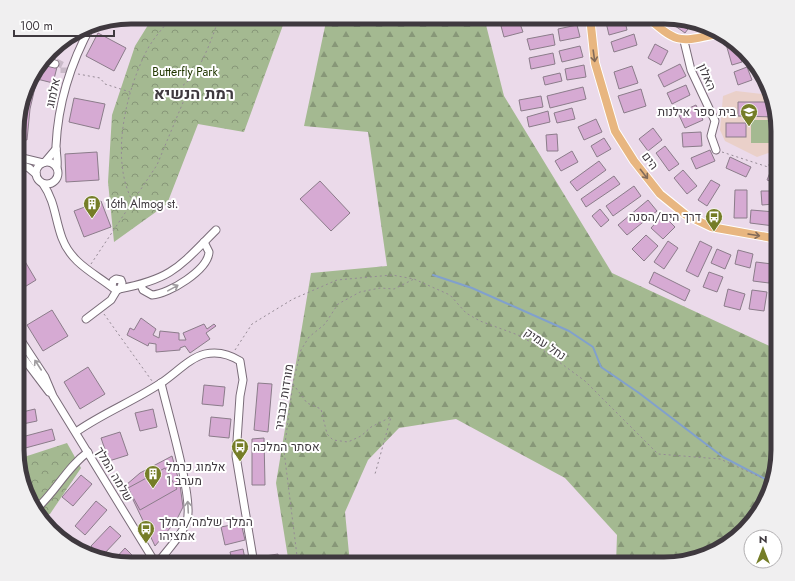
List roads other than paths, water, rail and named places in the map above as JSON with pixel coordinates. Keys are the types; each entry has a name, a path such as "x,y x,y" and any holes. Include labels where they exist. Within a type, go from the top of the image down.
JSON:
{"main road":[{"name":"הים","path":"591,24 596,63 615,131 634,161 660,194 686,215 711,227 771,238"},
{"path":"656,24 672,37 684,41 712,35"}],"street":[{"name":"אלמוג","path":"57,167 56,148 64,89 69,72 88,33"},
{"name":"האלון","path":"684,41 691,70 715,121 711,136 716,150"},
{"path":"49,62 55,63 50,61"},
{"path":"36,174 37,168 56,148"},
{"path":"24,158 53,163 57,167 59,172 54,190 54,203 59,230 65,246 74,259 87,271 116,289 158,280 176,270 216,230"},
{"path":"24,166 29,168 36,174 54,203"},
{"path":"43,184 50,184 57,180"},
{"path":"95,276 140,285 143,290 152,296 175,288 196,272 207,260 209,252 204,242"},
{"path":"86,319 114,297 116,289 112,282 118,280"},
{"name":"שלמה המלך","path":"24,345 45,377 53,396 152,557"},
{"path":"76,432 158,384 203,354 213,352 232,356 240,361 243,370 236,456 253,557"},
{"name":"שלמה המלך","path":"24,360 39,381 53,396"},
{"path":"158,384 181,467 188,512 187,522 161,557"},
{"path":"40,506 46,501 79,460 88,452"}],"waterway":[{"path":"433,275 472,288 569,331 593,347 601,367 639,393 723,457 767,480"}],"tunnel":[{"path":"56,62 64,66 64,73"}],"place":[{"name":"בית ספר אילנות","path":"749,127"},
{"name":"16th Almog st.","path":"92,219"},
{"name":"דרך הים/הסנה","path":"714,232"},
{"name":"אסתר המלכה","path":"240,462"},
{"name":"אלמוג כרמל מערב 1","path":"153,489"},
{"name":"המלך שלמה/המלך אמציהו","path":"146,544"}],"district":[{"name":"רמת הנשיא","path":"194,93"}],"park label":[{"name":"Butterfly Park","path":"185,72"}]}
